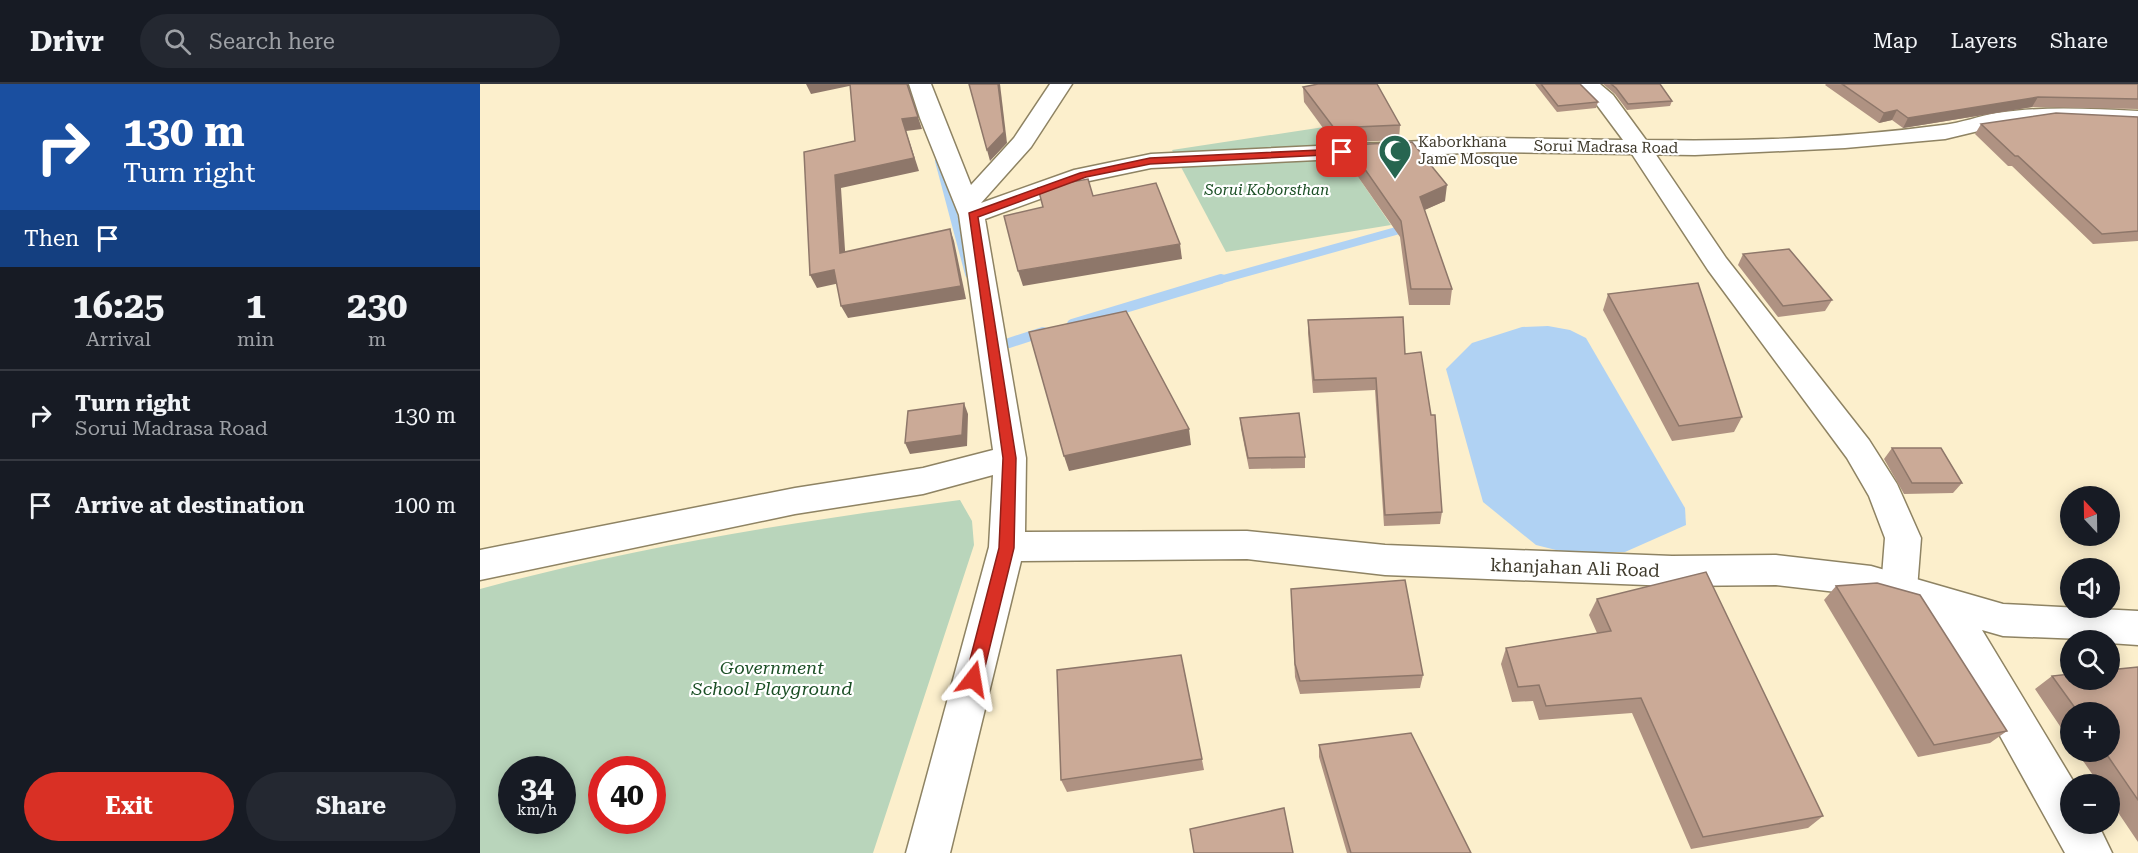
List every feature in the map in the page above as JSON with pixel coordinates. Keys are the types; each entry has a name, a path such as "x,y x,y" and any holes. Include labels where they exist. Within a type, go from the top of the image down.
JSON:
{"street":[{"path":"920,84 931,118 970,209 1010,458 1006,548 928,853"},
{"path":"970,209 1023,142 1061,84"},
{"path":"1587,84 1605,100 1641,148 1717,264 1858,449 1885,493 1903,538 1899,590"},
{"name":"Sorui Madrasa Road","path":"970,209 1083,175 1150,161 1485,145 1641,148 1845,141 1946,132 1995,120 2049,114 2138,118"},
{"path":"480,565 795,501 922,481 1010,458"},
{"name":"khanjahan Ali Road","path":"1006,548 1247,544 1385,560 1672,572 1776,570 1871,581 2003,620 2138,628"},
{"path":"1946,604 2060,801"},
{"path":"2079,834 2090,853"}],"green space":[{"name":"Sorui Koborsthan","path":"1324,127 1391,225 1226,252 1172,150"},
{"name":"Government School Playground","path":"960,500 972,521 974,545 873,853 480,853 480,589 659,547 779,526"}],"water":[{"path":"1548,326 1570,330 1586,338 1685,508 1686,525 1625,552 1564,552 1536,545 1483,502 1446,369 1472,343 1522,327"}],"building":[{"path":"850,84 907,84 918,117 902,119 914,158 835,175 840,253 950,229 961,286 841,306 834,270 810,275 804,152 855,141"},
{"path":"969,84 998,84 1004,132 987,150"},
{"path":"1318,84 1377,84 1400,125 1334,128 1303,87"},
{"path":"1541,84 1580,84 1598,102 1558,106"},
{"path":"1611,84 1660,84 1672,101 1628,104"},
{"path":"1842,84 2138,84 2138,99 2038,97 1908,118 1897,110 1884,113"},
{"path":"2056,113 2138,117 2138,231 2102,234 1981,124"},
{"path":"1412,142 1447,185 1420,197 1452,289 1411,289 1401,221 1348,145"},
{"path":"1088,179 1093,196 1156,183 1180,244 1018,271 1004,216 1043,207 1038,188"},
{"path":"1789,249 1832,300 1783,306 1743,254"},
{"path":"1698,283 1742,417 1679,426 1608,294"},
{"path":"1126,311 1189,429 1064,456 1029,332"},
{"path":"1403,317 1405,354 1421,352 1431,415 1435,415 1442,512 1385,515 1376,378 1314,380 1308,320"},
{"path":"964,403 962,435 905,443 908,411"},
{"path":"1299,413 1305,457 1248,458 1240,418"},
{"path":"1892,448 1941,448 1962,483 1912,483"},
{"path":"1706,572 1823,816 1703,837 1641,698 1546,706 1539,685 1518,687 1506,648 1611,631 1597,599"},
{"path":"1405,580 1423,675 1300,681 1295,664 1291,589"},
{"path":"1877,583 1920,595 2007,731 1934,745 1836,586"},
{"path":"1181,655 1202,759 1061,780 1057,670"},
{"path":"2138,667 2138,800 2112,762 2120,762 2120,702 2071,702 2062,690 2120,690 2120,669"},
{"path":"2060,675 2060,687 2052,676"},
{"path":"1411,733 1471,853 1351,853 1319,745"},
{"path":"1284,808 1293,853 1194,853 1190,829"}],"waterway":[{"path":"939,161 969,274"},
{"path":"1216,281 1396,231"},
{"path":"1072,324 1221,279"},
{"path":"1009,343 1043,332"}],"place":[{"name":"Kaborkhana Jame Mosque","path":"1395,180"}],"route":[{"path":"973,679 1006,548 1010,458 972,215 1083,175 1150,161 1342,152"}]}
